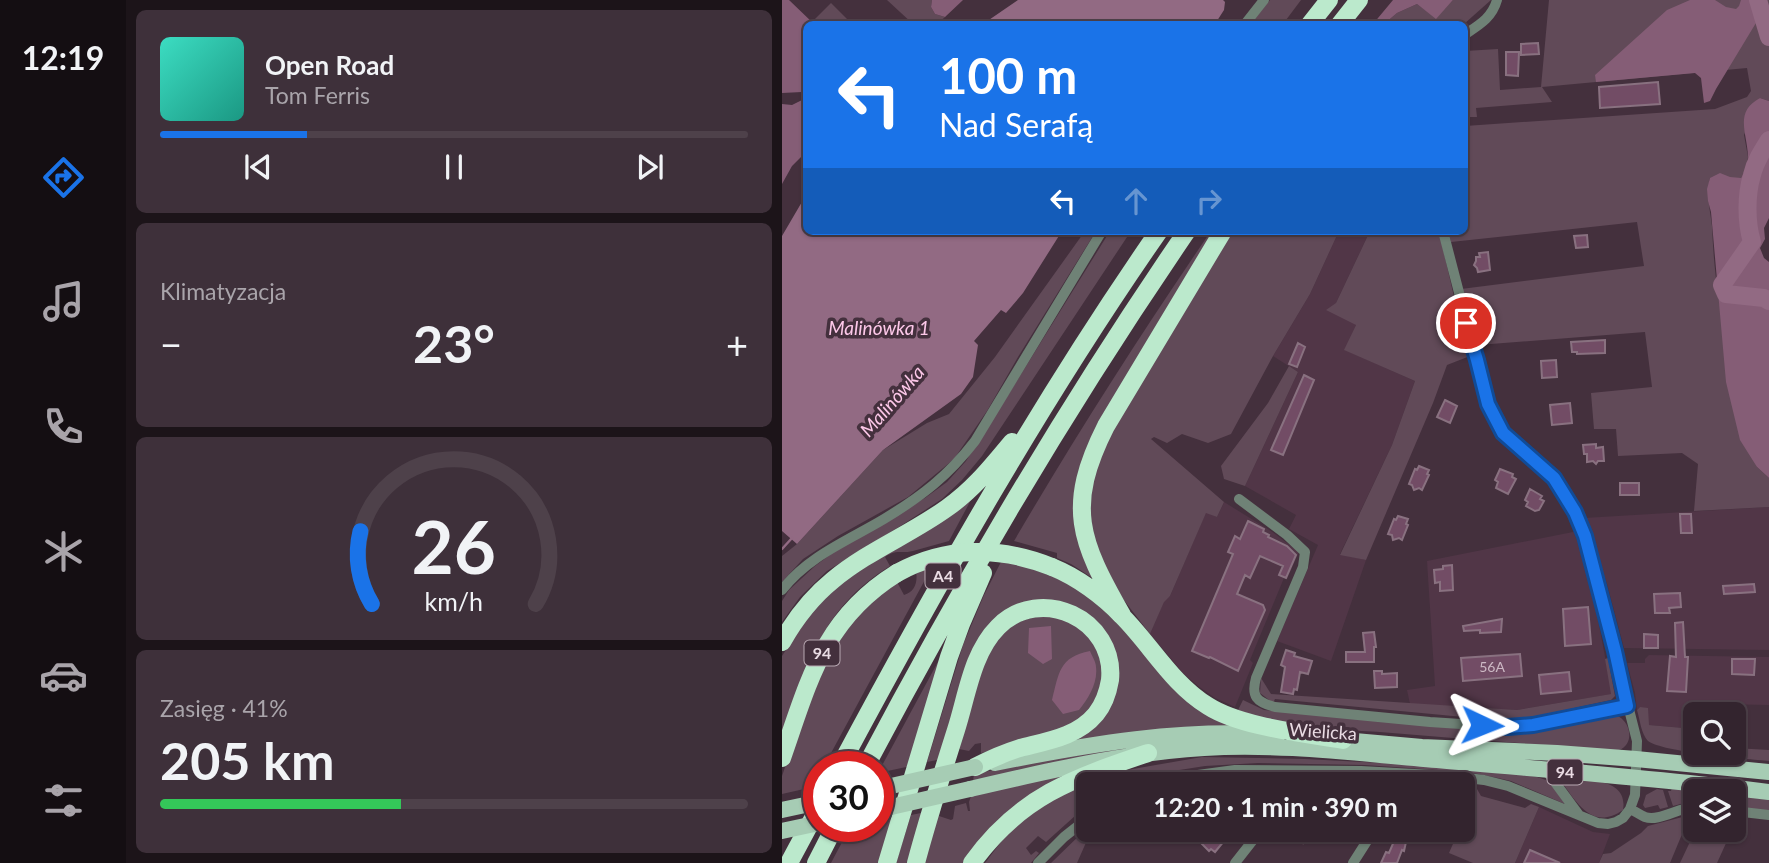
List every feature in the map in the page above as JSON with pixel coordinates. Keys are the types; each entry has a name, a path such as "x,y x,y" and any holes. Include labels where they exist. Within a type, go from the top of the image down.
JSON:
{"highway":[{"path":"1312,21 1329,0"},
{"path":"1344,21 1359,1"},
{"name":"A4","path":"848,751 967,535 1054,390 1156,235"},
{"name":"A4","path":"874,751 1012,502 1072,404 1184,235"},
{"path":"1221,235 1095,447 1081,502 1084,533 1095,565 1122,615 1157,658 1206,705 1248,722 1343,740"},
{"path":"782,642 801,613 832,580 937,515 965,494 1054,390"},
{"path":"887,863 949,657 1012,502"},
{"name":"94","path":"782,758 816,665 834,632 869,592 921,561 982,551 1022,556 1064,572 1122,615"},
{"path":"916,863 977,662 992,635 1010,618 1032,609 1045,608 1067,612 1084,621 1100,638 1109,659 1107,694 1098,712 1065,736 997,756 976,767"},
{"name":"94","path":"972,863 1015,816 1039,798 1080,777 1148,753"},
{"path":"789,863 803,835"},
{"path":"816,863 827,842"}],"main road":[{"name":"Wielicka","path":"894,785 1094,744 1168,735 1215,733 1250,733 1422,747 1636,759 1769,772"},
{"name":"Wielicka","path":"894,806 1098,760 1148,753 1244,746 1546,770 1769,792"},
{"path":"782,810 803,807"},
{"path":"782,831 803,826"}],"street":[{"path":"1247,21 1264,0"},
{"path":"1468,32 1487,19 1497,0"},
{"path":"782,590 803,568 931,488 960,460 975,441 1100,235"},
{"path":"1444,235 1488,404 1503,433 1554,478 1573,508 1585,536 1637,741 1635,795 1623,818 1608,824 1598,823 1508,786 1475,779"},
{"path":"1239,499 1305,552 1303,567 1253,689 1255,697 1266,705 1508,727 1533,725 1627,706"},
{"path":"1546,770 1580,816"},
{"path":"1220,772 1354,772"},
{"path":"1630,809 1650,818 1683,808"},
{"path":"1746,812 1769,815"},
{"path":"1038,863 1076,828"},
{"path":"1235,863 1252,842"},
{"path":"1353,863 1366,842"}],"shaded area":[{"path":"782,0 789,0 811,21 803,21 803,94 782,93"},
{"path":"887,0 932,0 931,7 935,14 945,17 940,21 910,21"},
{"path":"932,0 963,0 945,17 935,14 931,7"},
{"path":"1270,0 1301,0 1285,21 1253,21"},
{"path":"1393,0 1453,0 1436,19 1417,4 1397,13 1388,21 1376,21"},
{"path":"1453,0 1491,0 1467,21 1388,21 1397,13 1417,4 1436,18"},
{"path":"1549,0 1769,0 1769,101 1760,98 1744,135 1748,157 1747,168 1741,178 1710,178 1708,190 1715,272 1723,321 1757,467 1769,478 1769,507 1694,511 1698,464 1682,453 1618,456 1616,429 1594,429 1591,393 1652,387 1645,332 1478,345 1461,289 1644,266 1637,222 1451,242 1449,235 1468,235 1468,126 1715,109 1747,97 1751,91 1747,68 1542,87 1552,102 1476,108 1477,117 1468,117 1468,51 1498,49 1500,90 1541,87"},
{"path":"1690,0 1715,0 1726,7 1736,9 1741,0 1767,0 1765,8 1710,101 1704,103 1701,78 1695,73 1596,82 1595,75 1667,10"},
{"path":"831,3 849,21 813,21"},
{"path":"1760,98 1769,101 1769,218 1764,228 1765,239 1760,248 1769,262 1769,478 1757,467 1740,440 1726,382 1707,189 1710,178 1720,173 1741,178 1748,159 1745,116 1752,104"},
{"path":"803,100 803,155 792,166 782,184 782,104 792,105"},
{"path":"1082,235 1094,235 987,411 954,459 908,497 803,559 782,582 782,556 797,544 883,450 927,423 949,414 995,357"},
{"path":"1108,235 1128,235 982,456 962,480 942,499 827,571 800,597 782,622 782,601 789,590 815,566 842,546 925,498 947,482 966,461"},
{"path":"1208,235 1214,235 1099,425 1076,530 1082,553 1094,579 1057,558 1057,553 1014,541 1160,307"},
{"path":"1230,235 1337,235 1310,294 1231,434 1208,443 1182,434 1167,443 1154,437 1151,439 1224,502 1217,517 1206,513 1170,596 1164,602 1150,634 1113,586 1095,541 1088,499 1096,458"},
{"path":"1337,235 1368,235 1336,303 1356,325 1345,350 1415,381 1392,445 1340,554 1366,560 1331,661 1277,641 1318,545 1289,529 1296,515 1245,486 1298,372 1273,356 1310,294"},
{"path":"1368,235 1440,235 1470,356 1447,365 1366,560 1340,555 1392,445 1415,381 1344,350 1356,325 1326,310 1336,303"},
{"path":"1289,366 1298,372 1245,486 1224,479 1221,466 1268,403"},
{"path":"972,498 949,541 885,557 890,566 848,600 833,619 809,661 782,735 782,656 809,615 840,584"},
{"path":"1224,502 1299,552 1287,579 1284,578 1250,660 1253,663 1235,707 1198,686 1183,673 1150,634 1164,601 1170,596 1206,512 1217,517"},
{"path":"1769,507 1769,650 1624,648 1607,584 1605,578 1600,576 1584,518"},
{"path":"1578,531 1612,694 1517,710 1410,704 1407,690 1435,686 1427,561"},
{"path":"1002,560 1076,585 1237,725 1070,742 1111,699 1092,621 1007,614 942,759 927,762 963,645"},
{"path":"933,565 832,751 803,751 803,789 782,794 782,776 808,701 843,629 896,580 904,595 911,592 917,579 916,571"},
{"path":"1043,614 1074,621 1098,647 1104,678 1092,710 1051,737 981,753 981,743 975,744 969,751 959,749 977,678 991,646 1012,624"},
{"path":"1051,626 1052,659 1043,664 1028,653 1029,628"},
{"path":"947,645 911,766 894,770 894,751 890,751"},
{"path":"1090,651 1096,667 1092,690 1079,710 1063,714 1052,700 1059,674 1072,657"},
{"path":"1649,655 1769,657 1769,705 1746,705 1746,702 1683,702 1683,728 1649,725 1640,707 1637,710 1627,663 1645,663"},
{"path":"1608,658 1615,696 1611,700 1505,721 1275,699 1273,703 1260,693 1261,678 1271,694 1517,710 1611,694 1605,659"},
{"path":"1243,700 1264,710 1503,731 1523,731 1613,715 1620,717 1626,724 1629,736 1623,748 1614,751 1334,729 1295,725 1238,710"},
{"path":"1640,707 1648,708 1649,725 1683,728 1683,750 1648,741 1637,710"},
{"path":"1168,744 1070,760 973,781 974,774 1068,755 1126,746"},
{"path":"1746,749 1769,750 1769,761 1746,758"},
{"path":"1202,757 1480,768 1549,781 1565,804 1511,781 1475,772 1364,765 1258,763 1205,766 1170,772 1121,772"},
{"path":"1075,771 965,863 921,863 937,809 941,808 939,816 951,820 955,806 966,803 970,811 971,796"},
{"path":"1559,778 1591,780 1611,785 1619,791 1623,799 1623,810 1602,818 1593,816 1578,804"},
{"path":"1672,787 1683,789 1683,803 1673,806 1668,791 1671,791"},
{"path":"1076,789 1076,815 1046,842 1038,836 1026,848 1031,855 1036,851 1039,853 1031,863 985,863 1005,837 1023,820"},
{"path":"1477,789 1481,796 1525,808 1531,804 1539,807 1515,863 1473,863 1449,853 1454,842 1475,842"},
{"path":"1657,789 1663,790 1668,807 1660,809 1658,805 1645,808 1643,805 1646,795"},
{"path":"1746,795 1769,798 1769,813 1746,810"},
{"path":"1539,807 1593,832 1610,834 1599,863 1515,863"},
{"path":"926,812 910,863 896,863 911,815"},
{"path":"1683,817 1683,832 1670,863 1599,863 1603,854 1611,853 1648,826"},
{"path":"1076,839 1076,842 1086,842 1077,863 1051,863"},
{"path":"842,842 889,842 882,863 831,863"},
{"path":"1690,842 1727,842 1717,863 1680,863"}],"water":[{"path":"1018,0 1225,2 1224,10 1217,21 987,21"},
{"name":"Malinówka 1","path":"803,200 803,235 1059,235 1023,293 1006,313 1001,310 974,341 978,345 973,377 961,394 883,450 797,544 782,531 782,236"}],"building":[{"path":"1538,43 1539,54 1521,55 1521,44"},
{"path":"1506,52 1519,52 1518,76 1506,75"},
{"path":"1658,82 1660,104 1600,108 1599,87"},
{"path":"1587,235 1588,247 1576,248 1574,236"},
{"path":"1488,252 1490,270 1478,272 1474,265 1476,257 1480,257 1479,253"},
{"path":"1605,340 1605,353 1572,352 1571,342"},
{"path":"1298,343 1305,347 1297,367 1289,364"},
{"path":"1556,360 1557,377 1542,378 1541,361"},
{"path":"1304,375 1314,380 1283,455 1271,450"},
{"path":"1445,400 1457,406 1450,423 1437,417"},
{"path":"1570,403 1572,423 1552,425 1550,405"},
{"path":"1596,444 1596,448 1603,447 1604,461 1598,461 1596,464 1593,461 1587,462 1583,445"},
{"path":"1419,466 1429,470 1429,475 1422,490 1414,490 1409,484"},
{"path":"1500,469 1513,474 1512,477 1516,479 1508,494 1496,488 1498,482 1495,480"},
{"path":"1620,483 1639,483 1639,495 1620,495"},
{"path":"1530,489 1542,496 1540,499 1544,501 1539,510 1535,511 1526,506 1528,502 1525,500"},
{"path":"1680,514 1691,514 1692,533 1681,533"},
{"path":"1398,516 1408,519 1408,525 1402,540 1393,540 1392,535 1388,534"},
{"path":"1248,521 1264,529 1263,532 1269,535 1268,537 1287,546 1296,555 1286,578 1279,575 1283,566 1260,556 1250,578 1245,575 1237,594 1263,605 1265,610 1238,671 1192,651 1233,554 1228,552 1235,536 1240,539"},
{"path":"1452,565 1453,590 1440,591 1440,582 1435,583 1434,570"},
{"path":"1754,584 1755,592 1724,594 1723,586"},
{"path":"1680,593 1681,607 1669,608 1670,613 1655,613 1654,594"},
{"path":"1588,607 1591,644 1565,646 1563,609"},
{"path":"1502,619 1501,632 1464,631 1463,626"},
{"path":"1683,622 1685,657 1688,657 1686,692 1667,691 1670,656 1676,657 1675,623"},
{"path":"1374,632 1374,662 1346,662 1346,652 1365,652 1363,633"},
{"path":"1644,634 1658,635 1658,648 1644,648"},
{"path":"1286,650 1295,653 1294,656 1312,661 1308,674 1300,672 1297,690 1294,689 1293,694 1281,692 1285,667 1281,665"},
{"path":"1520,654 1522,676 1463,681 1461,658"},
{"path":"1732,659 1755,659 1754,675 1732,674"},
{"path":"1374,671 1382,671 1382,674 1397,673 1397,687 1375,688"},
{"path":"1569,672 1571,691 1541,694 1539,675"},
{"path":"1200,842 1223,842 1215,852 1211,849 1209,851"},
{"path":"1394,842 1406,842 1397,863 1381,863 1386,852 1389,853"},
{"path":"1530,850 1560,863 1524,863"}],"waterway":[{"path":"1758,0 1769,37"},
{"path":"1769,140 1761,152 1750,183 1748,217 1752,242 1722,285 1726,294 1764,298 1769,301"},
{"name":"Malinówka","path":"782,549 792,538"}],"route":[{"path":"1466,323 1488,404 1503,433 1554,478 1575,512 1585,536 1627,706 1533,725 1482,725"}]}
